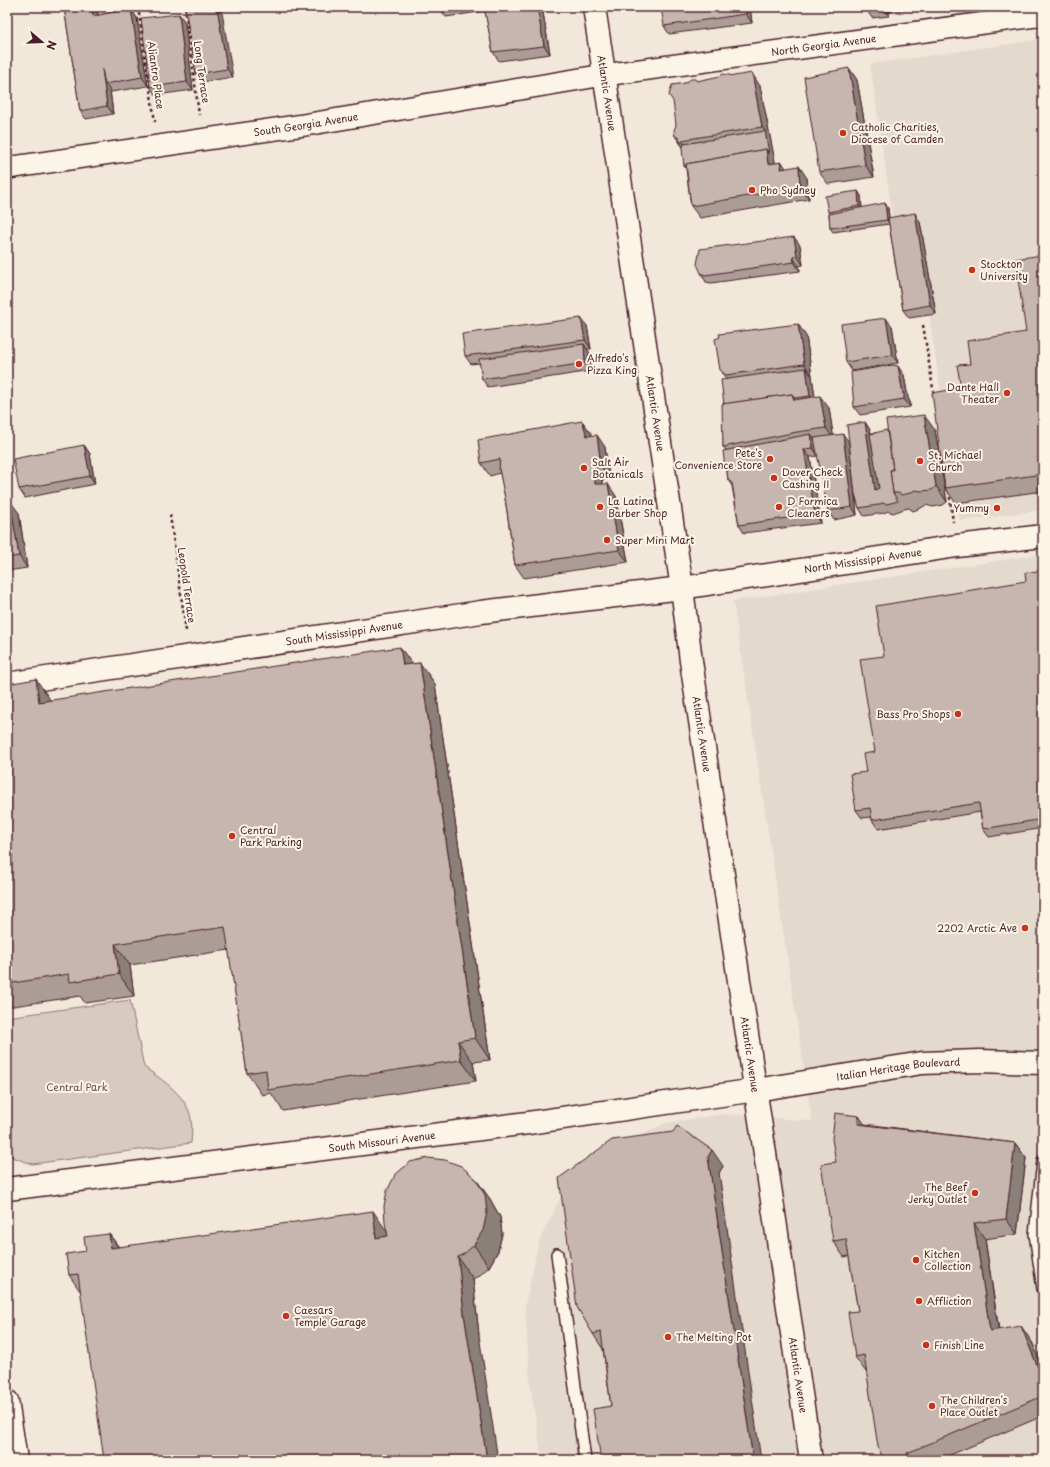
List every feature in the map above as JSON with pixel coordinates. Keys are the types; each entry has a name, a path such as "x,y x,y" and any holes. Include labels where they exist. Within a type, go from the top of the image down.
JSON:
{"main road":[{"name":"Atlantic Avenue","path":"594,7 682,588 692,669 811,1460"},
{"name":"North Mississippi Avenue","path":"682,588 957,546 1043,536"},
{"name":"South Mississippi Avenue","path":"7,684 481,612 682,588"},
{"name":"Italian Heritage Boulevard","path":"756,1090 922,1063 979,1061 1043,1063"},
{"name":"South Missouri Avenue","path":"7,1189 528,1123 756,1090"},
{"path":"7,1401 16,1460"}],"street":[{"name":"North Georgia Avenue","path":"604,75 1043,15"},
{"name":"South Georgia Avenue","path":"7,168 203,140 604,75"}],"lane":[{"path":"1043,1161 1035,1234 1043,1289"},
{"path":"557,1254 585,1460"}],"path":[{"name":"Aliantro Place","path":"138,7 158,146"},
{"name":"Long Terrace","path":"185,7 203,140"},
{"path":"923,325 934,396"},
{"path":"948,491 957,546"},
{"name":"Leopold Terrace","path":"170,514 189,657"}],"shaded area":[{"name":"Stockton University","path":"1043,39 1043,510 960,521 929,315 894,226 870,64"},
{"path":"1043,554 1043,1460 542,1460 530,1382 525,1306 539,1241 571,1176 617,1147 666,1123 724,1114 812,1121 733,601"}],"green space":[{"name":"Central Park","path":"130,1000 144,1067 168,1084 183,1101 189,1111 191,1120 191,1143 32,1164 12,1157 7,1150 7,1017"}],"building":[{"path":"64,7 92,7 93,16 131,9 142,77 105,84 102,69 107,106 80,111"},
{"path":"185,7 217,7 227,69 196,74"},
{"path":"440,7 453,7 440,9"},
{"path":"484,7 537,7 544,46 493,52"},
{"path":"661,7 745,7 746,14 664,26"},
{"path":"866,7 884,7 866,9"},
{"path":"179,14 187,82 150,87 141,18"},
{"name":"Catholic Charities, Diocese of Camden","path":"849,68 865,165 819,172 804,77"},
{"path":"752,73 762,127 682,140 680,143 679,138 675,136 674,130 676,125 673,101 669,95 672,85 685,83 691,79 695,79 697,81 723,74 734,76"},
{"path":"765,131 769,153 766,149 686,164 686,167 684,166 682,149 684,144"},
{"name":"Pho Sydney","path":"766,149 768,164 782,162 781,169 799,166 800,187 691,206 686,164"},
{"path":"858,191 859,206 828,212 825,196"},
{"path":"885,203 887,220 830,228 829,214"},
{"path":"915,213 930,305 903,310 888,218"},
{"path":"794,237 797,256 793,257 794,262 705,275 701,273 697,264 700,249"},
{"name":"Dante Hall Theater","path":"1043,255 1043,474 945,488 932,393 961,388 957,365 970,364 967,341 1026,332 1015,259"},
{"path":"581,318 585,340 465,356 462,334"},
{"path":"886,318 892,355 846,362 841,324"},
{"path":"798,324 804,364 726,375 720,370 715,339 720,337 719,334"},
{"path":"584,344 585,363 482,379 479,359"},
{"path":"892,365 898,366 904,399 854,407 851,372"},
{"path":"806,368 810,396 795,398 792,394 724,404 721,380"},
{"path":"792,394 794,400 820,396 826,428 797,432 723,447 722,404"},
{"name":"St. Michael Church","path":"924,415 936,486 932,490 915,490 902,495 893,493 890,470 893,470 886,420"},
{"path":"582,421 587,436 597,435 601,466 593,468 595,484 608,484 619,550 515,565 499,469 500,459 481,463 478,440"},
{"path":"865,422 875,490 879,488 870,434 887,430 893,470 890,470 893,493 898,501 859,508 855,494 847,425"},
{"path":"811,434 813,448 804,449 815,514 739,525 732,483 728,480 727,472 730,467 725,468 723,451"},
{"path":"843,434 852,507 828,511 814,438"},
{"path":"84,445 90,476 19,489 13,459"},
{"path":"10,501 19,556 7,558 7,502"},
{"name":"Bass Pro Shops","path":"1043,570 1043,819 983,829 979,803 872,820 870,808 856,810 850,774 866,772 863,754 875,752 860,659 884,656 876,606 1026,581 1025,573"},
{"name":"Central Park Parking","path":"400,647 403,665 420,663 475,1038 458,1041 461,1060 268,1090 266,1070 247,1073 225,927 115,944 119,974 70,982 69,974 7,984 7,684 36,679 39,702"},
{"path":"835,1113 859,1116 858,1124 1015,1143 1006,1219 974,1223 990,1331 1021,1326 1043,1380 1043,1396 907,1453 909,1459 906,1460 884,1460 878,1447 864,1355 855,1357 848,1312 858,1311 846,1239 833,1241 821,1164 836,1162 832,1139"},
{"path":"677,1126 712,1150 708,1157 753,1460 601,1460 593,1409 611,1406 601,1332 593,1334 577,1307 559,1178 612,1140 673,1132"},
{"name":"Caesars Temple Garage","path":"428,1158 445,1160 461,1166 475,1178 485,1195 487,1212 483,1230 474,1245 458,1257 464,1314 487,1460 104,1460 78,1274 69,1275 66,1254 86,1251 84,1237 109,1234 111,1248 373,1211 376,1238 388,1236 385,1223 384,1206 387,1191 395,1175 410,1162"}],"place":[{"name":"Catholic Charities, Diocese of Camden","path":"843,133"},
{"name":"Pho Sydney","path":"752,190"},
{"name":"Stockton University","path":"972,270"},
{"name":"Alfredo's Pizza King","path":"579,364"},
{"name":"Dante Hall Theater","path":"1007,393"},
{"name":"Pete's Convenience Store","path":"770,459"},
{"name":"St. Michael Church","path":"920,461"},
{"name":"Salt Air Botanicals","path":"584,468"},
{"name":"Dover Check Cashing II","path":"774,478"},
{"name":"La Latina Barber Shop","path":"600,507"},
{"name":"D Formica Cleaners","path":"779,507"},
{"name":"Yummy","path":"997,508"},
{"name":"Super Mini Mart","path":"607,540"},
{"name":"Bass Pro Shops","path":"958,714"},
{"name":"Central Park Parking","path":"232,836"},
{"name":"2202 Arctic Ave","path":"1025,928"},
{"name":"The Beef Jerky Outlet","path":"975,1193"},
{"name":"Kitchen Collection","path":"916,1260"},
{"name":"Affliction","path":"919,1301"},
{"name":"Caesars Temple Garage","path":"286,1316"},
{"name":"The Melting Pot","path":"668,1337"},
{"name":"Finish Line","path":"926,1345"},
{"name":"The Children's Place Outlet","path":"932,1406"}]}
